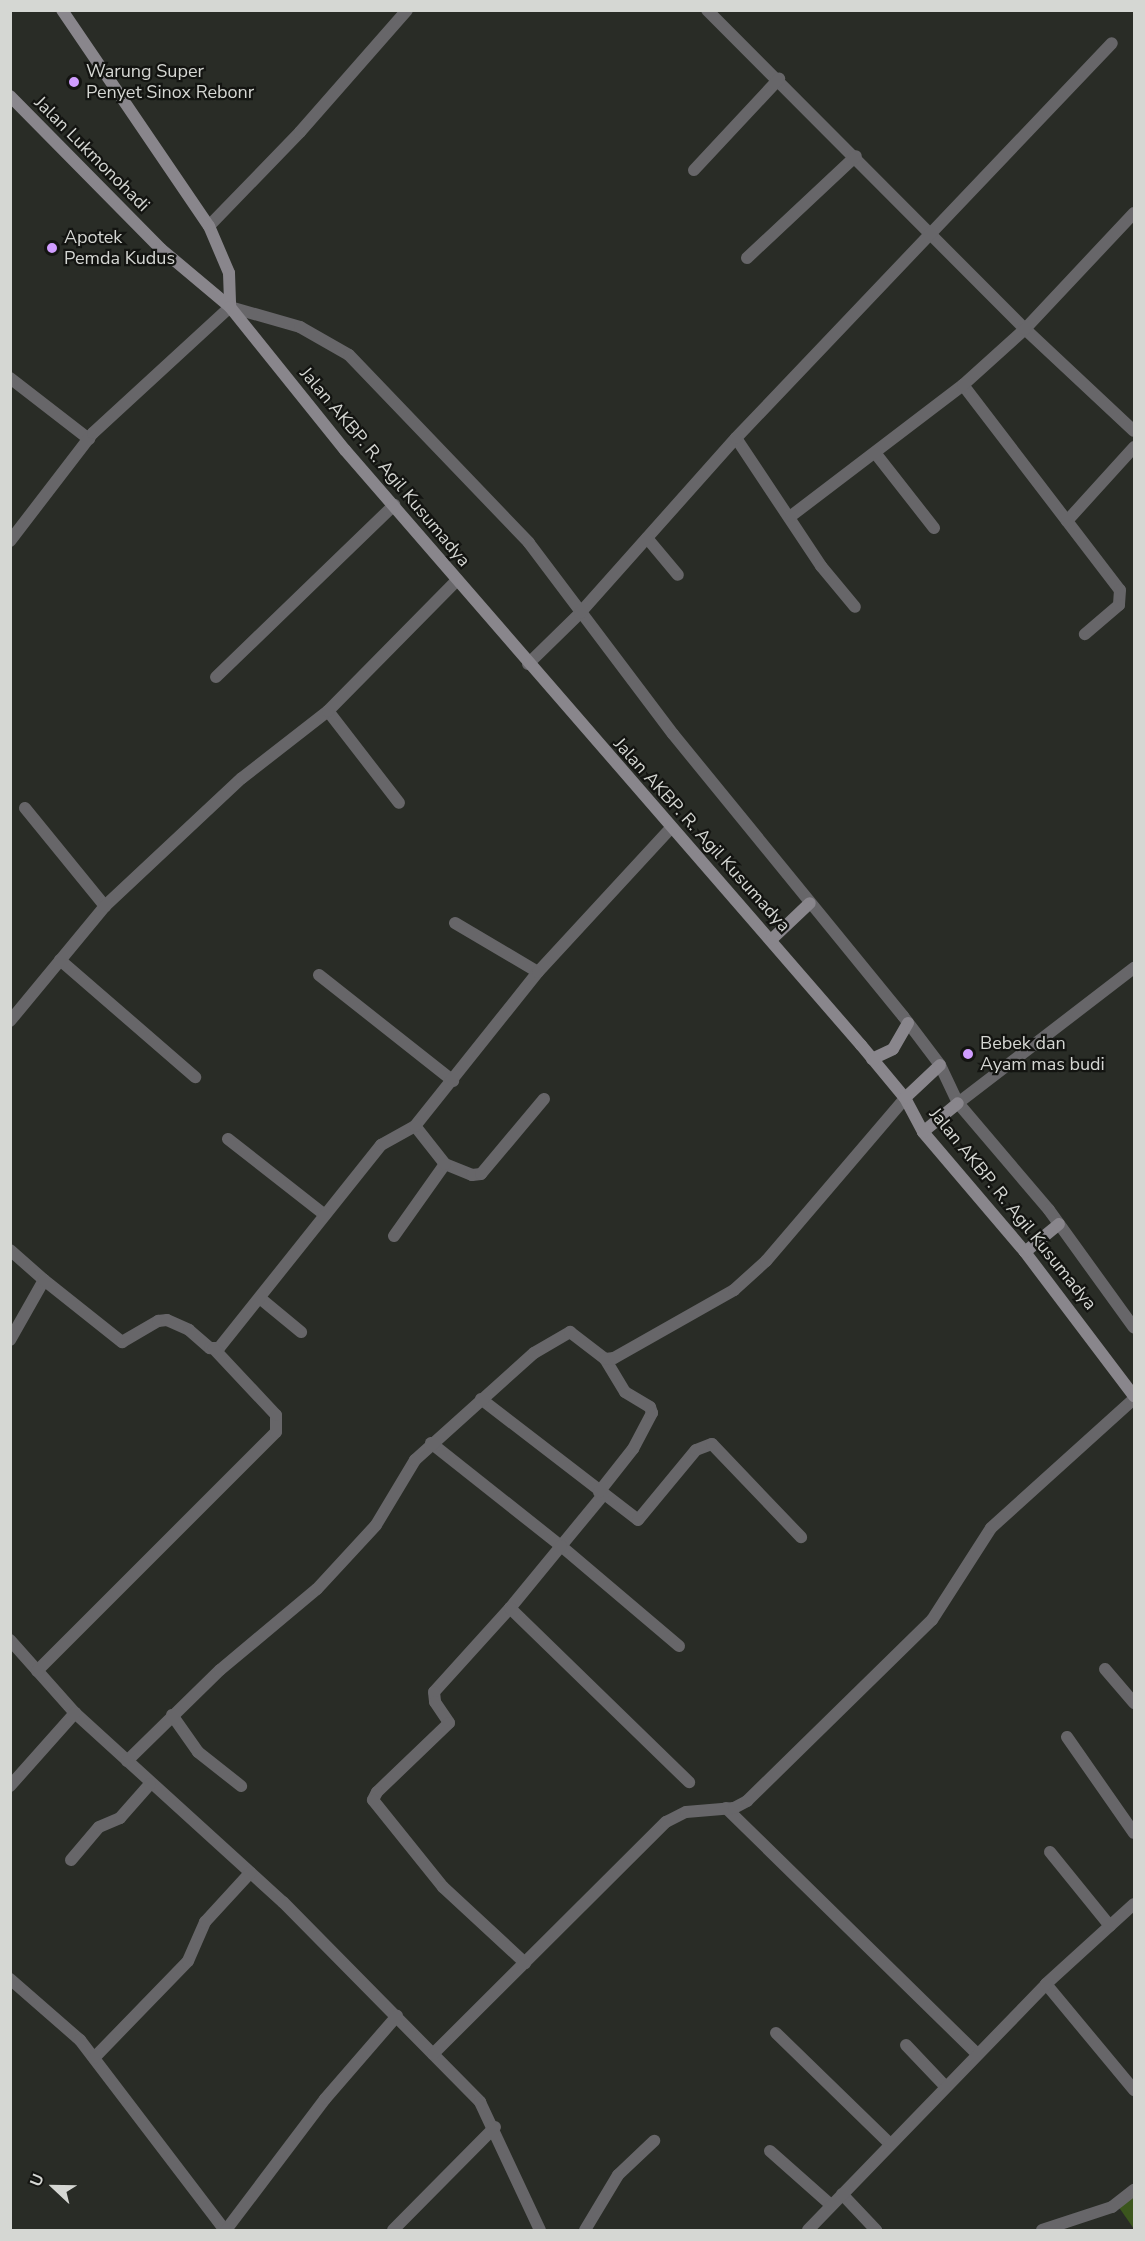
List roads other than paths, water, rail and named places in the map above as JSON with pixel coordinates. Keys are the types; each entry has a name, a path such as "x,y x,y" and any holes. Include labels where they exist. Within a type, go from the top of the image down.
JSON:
{"main road":[{"path":"62,10 209,226 229,273 230,307"},
{"name":"Jalan Lukmonohadi","path":"10,96 161,249 230,307"},
{"name":"Jalan AKBP. R. Agil Kusumadya","path":"230,307 457,580 671,828 771,939 905,1098 923,1132 1025,1252 1134,1397"},
{"path":"771,939 810,903"},
{"path":"872,1059 893,1049 908,1023"},
{"path":"905,1098 940,1065"},
{"path":"923,1132 958,1103"},
{"path":"1025,1252 1059,1224"}],"street":[{"path":"209,226 300,132 407,10"},
{"path":"707,10 932,232 1024,328 1134,431"},
{"path":"528,663 580,613 736,438 1112,43"},
{"path":"694,170 779,79"},
{"path":"747,258 856,156"},
{"path":"791,516 876,454 963,385 1024,328 1134,213"},
{"path":"10,541 89,439 230,307 300,327 349,355 529,543 580,613 908,1023 940,1065 958,1103 1059,1224 1134,1328"},
{"path":"10,378 89,439"},
{"path":"963,385 1120,590 1122,598 1085,634"},
{"path":"736,438 791,516 821,566 855,607"},
{"path":"1068,521 1134,447"},
{"path":"876,454 934,528"},
{"path":"216,677 394,505"},
{"path":"647,538 678,576"},
{"path":"10,1021 105,906 242,778 328,711 457,580"},
{"path":"328,711 399,803"},
{"path":"25,807 105,906"},
{"path":"214,1349 223,1344 261,1299 381,1145 415,1126 538,972 671,828"},
{"path":"455,923 538,972"},
{"path":"60,960 195,1077"},
{"path":"958,1103 1134,968"},
{"path":"319,975 453,1081"},
{"path":"605,1359 662,1334 734,1290 766,1261 905,1098"},
{"path":"415,1126 445,1164 472,1175 481,1174 544,1099"},
{"path":"228,1139 325,1215"},
{"path":"394,1236 445,1164"},
{"path":"10,1250 118,1340 127,1341 158,1321 167,1320 214,1349 276,1415 276,1432 37,1671"},
{"path":"10,1340 44,1280"},
{"path":"261,1299 301,1332"},
{"path":"127,1761 172,1715 344,1561 376,1525 415,1460 431,1443 534,1353 566,1332 574,1334 605,1359 625,1392 650,1407 652,1413 633,1449 561,1546 510,1608 434,1692 435,1702 449,1723 377,1792 373,1800 443,1887 525,1963"},
{"path":"433,2054 666,1822 686,1812 730,1808 747,1801 932,1620 991,1528 1134,1397"},
{"path":"481,1399 601,1494 638,1520 696,1450 709,1443 801,1537"},
{"path":"431,1443 561,1546 679,1646"},
{"path":"510,1608 689,1782"},
{"path":"10,1640 75,1713 249,1873 397,2016 480,2102 495,2127 540,2230"},
{"path":"1105,1669 1134,1703"},
{"path":"10,1786 75,1713"},
{"path":"172,1715 198,1752 241,1786"},
{"path":"1067,1737 1134,1833"},
{"path":"71,1860 99,1827 120,1818 150,1784"},
{"path":"730,1808 976,2053"},
{"path":"1050,1852 1110,1926"},
{"path":"94,2058 188,1961 205,1922 249,1873"},
{"path":"808,2230 976,2053 1046,1984 1134,1904"},
{"path":"10,1979 94,2058 225,2230 325,2099 397,2016"},
{"path":"1046,1984 1134,2090"},
{"path":"776,2033 889,2143"},
{"path":"906,2045 945,2086"},
{"path":"393,2230 495,2127"},
{"path":"585,2230 618,2175 654,2141"},
{"path":"770,2151 831,2205"},
{"path":"1042,2230 1112,2207 1134,2190"},
{"path":"842,2194 876,2230"}],"place":[{"name":"Warung Super Penyet Sinox Rebonr","path":"74,82"},
{"name":"Apotek Pemda Kudus","path":"52,248"},
{"name":"Bebek dan Ayam mas budi","path":"968,1054"}]}
